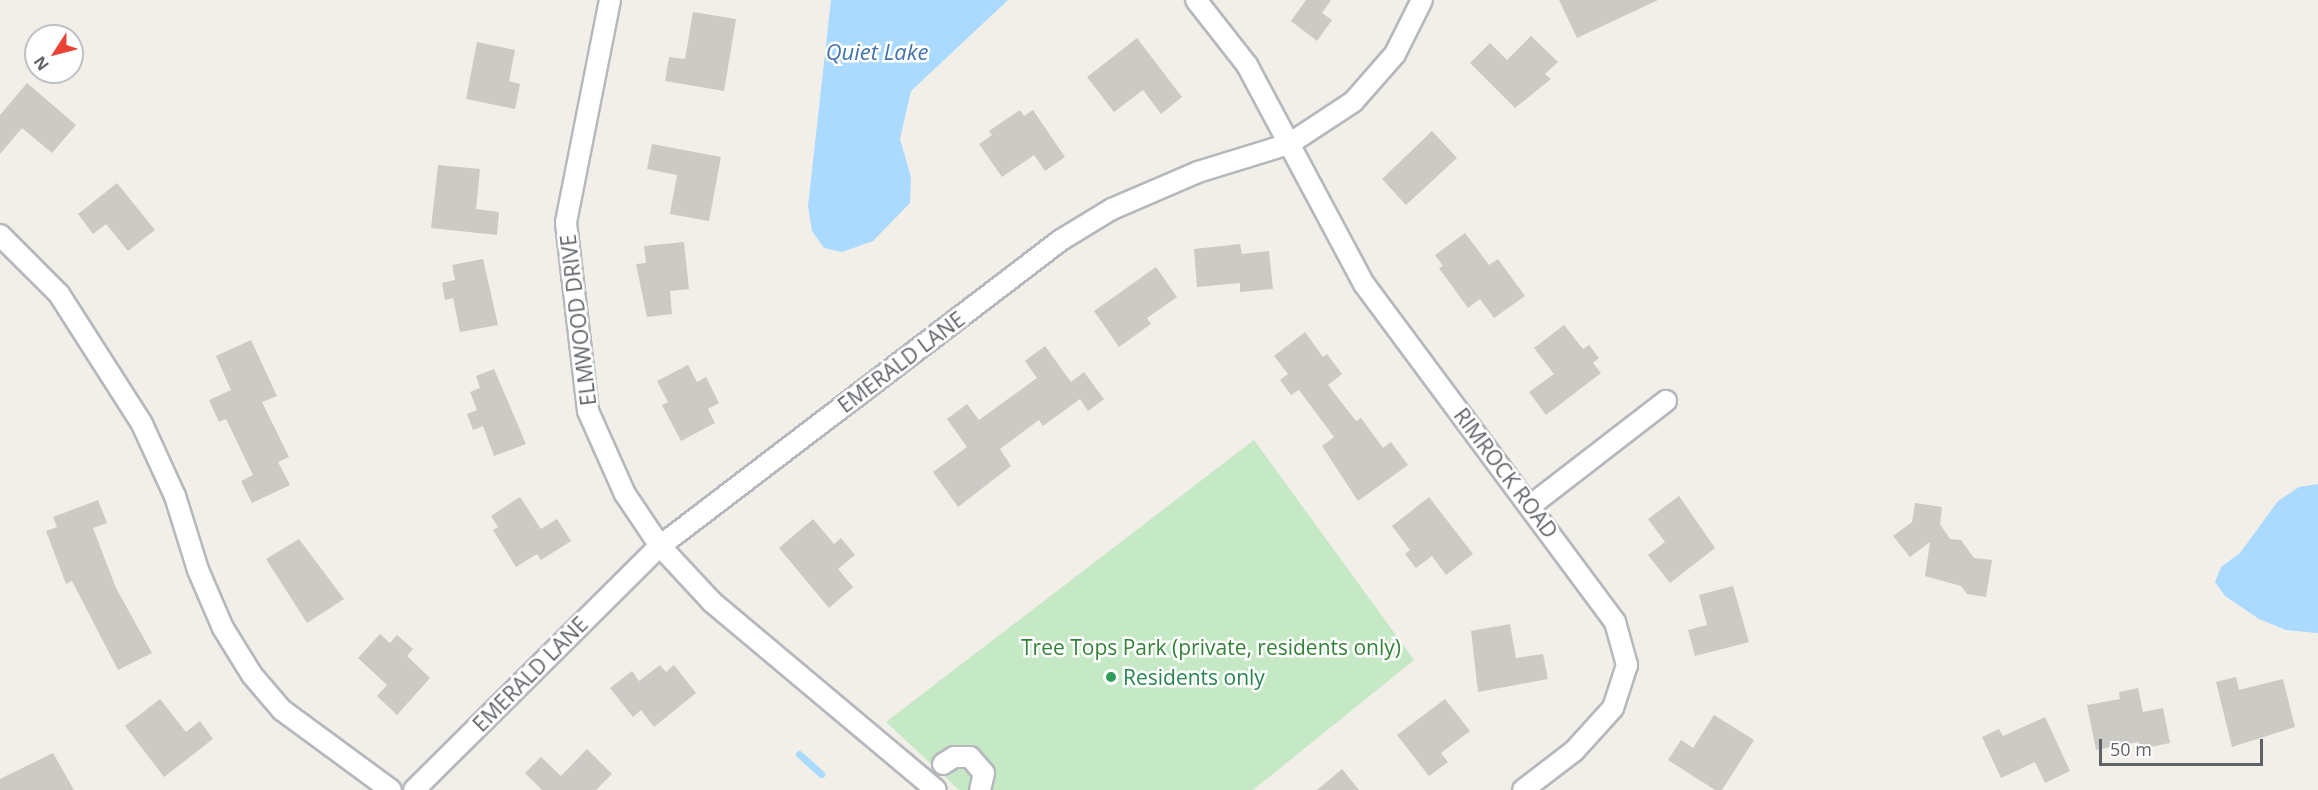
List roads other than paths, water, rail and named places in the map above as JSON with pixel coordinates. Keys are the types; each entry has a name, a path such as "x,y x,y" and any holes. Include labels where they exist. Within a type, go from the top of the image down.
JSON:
{"street":[{"name":"ELMWOOD DRIVE","path":"610,0 566,223 574,315 588,411 625,494 660,546 712,602 936,790"},
{"name":"RIMROCK ROAD","path":"1196,0 1248,65 1364,284 1616,622 1627,664 1613,708 1574,751 1523,790"},
{"name":"EMERALD LANE","path":"414,790 660,546 1061,240 1112,209 1187,177 1289,144 1353,102 1395,54 1422,0"},
{"path":"0,235 59,294 142,424 175,496 198,570 219,619 252,675 282,710 391,790"},
{"path":"1530,506 1666,401"},
{"path":"943,764 954,757 970,757 984,773 980,790"}],"water":[{"name":"Quiet Lake","path":"831,0 1008,0 911,91 900,139 911,177 910,203 873,241 842,252 824,248 812,231 808,206"},
{"path":"2318,484 2318,633 2286,630 2259,619 2225,596 2215,582 2221,567 2240,553 2278,501 2299,487"}],"waterway":[{"path":"799,754 821,774"}],"place":[{"name":"Residents only","path":"1111,677"}],"park label":[{"name":"Tree Tops Park (private, residents only)","path":"1211,647"}]}
